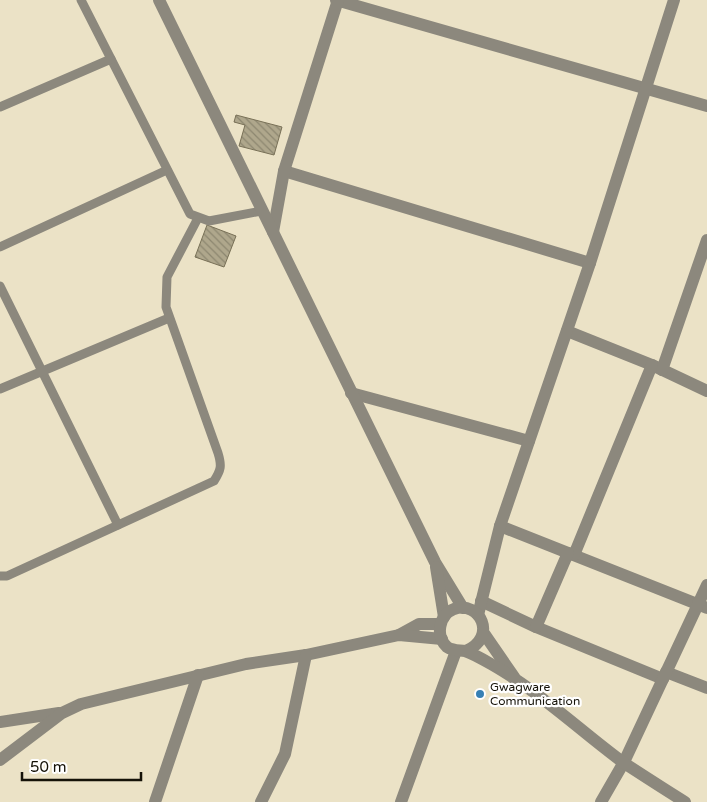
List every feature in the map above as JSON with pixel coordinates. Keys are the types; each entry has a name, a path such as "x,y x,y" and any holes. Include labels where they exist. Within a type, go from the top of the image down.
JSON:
{"street":[{"path":"159,0 435,562 463,608"},
{"path":"273,232 284,172 337,0 707,106"},
{"path":"478,615 500,526 590,262 674,0"},
{"path":"284,172 590,262"},
{"path":"536,627 657,367 707,240"},
{"path":"567,331 657,367 707,391"},
{"path":"351,393 529,442"},
{"path":"500,526 702,606"},
{"path":"435,562 442,621 442,639 448,647 461,651 515,679 624,762 685,802"},
{"path":"601,802 624,762 665,675 702,606 707,585"},
{"path":"481,601 536,627 665,675 707,688"},
{"path":"399,635 410,627 419,624 442,621 455,609 463,608 478,615 484,632 515,679"},
{"path":"461,651 474,648 484,632"},
{"path":"0,760 62,713 81,704 246,664 306,655 399,635 442,639"},
{"path":"401,802 461,651"},
{"path":"261,802 285,754 306,655"},
{"path":"155,802 198,675"},
{"path":"0,722 62,713"}],"lane":[{"path":"81,0 190,214 209,221 261,211"},
{"path":"0,107 111,59"},
{"path":"0,247 167,170"},
{"path":"0,576 7,576 214,481 222,466 166,308 167,277 198,218"},
{"path":"0,286 118,525"},
{"path":"0,389 169,318"}],"building":[{"path":"236,115 282,127 274,155 239,146 245,125 234,122"},
{"path":"207,225 236,236 224,267 195,257"}],"place":[{"name":"Gwagware Communication","path":"480,694"}]}
